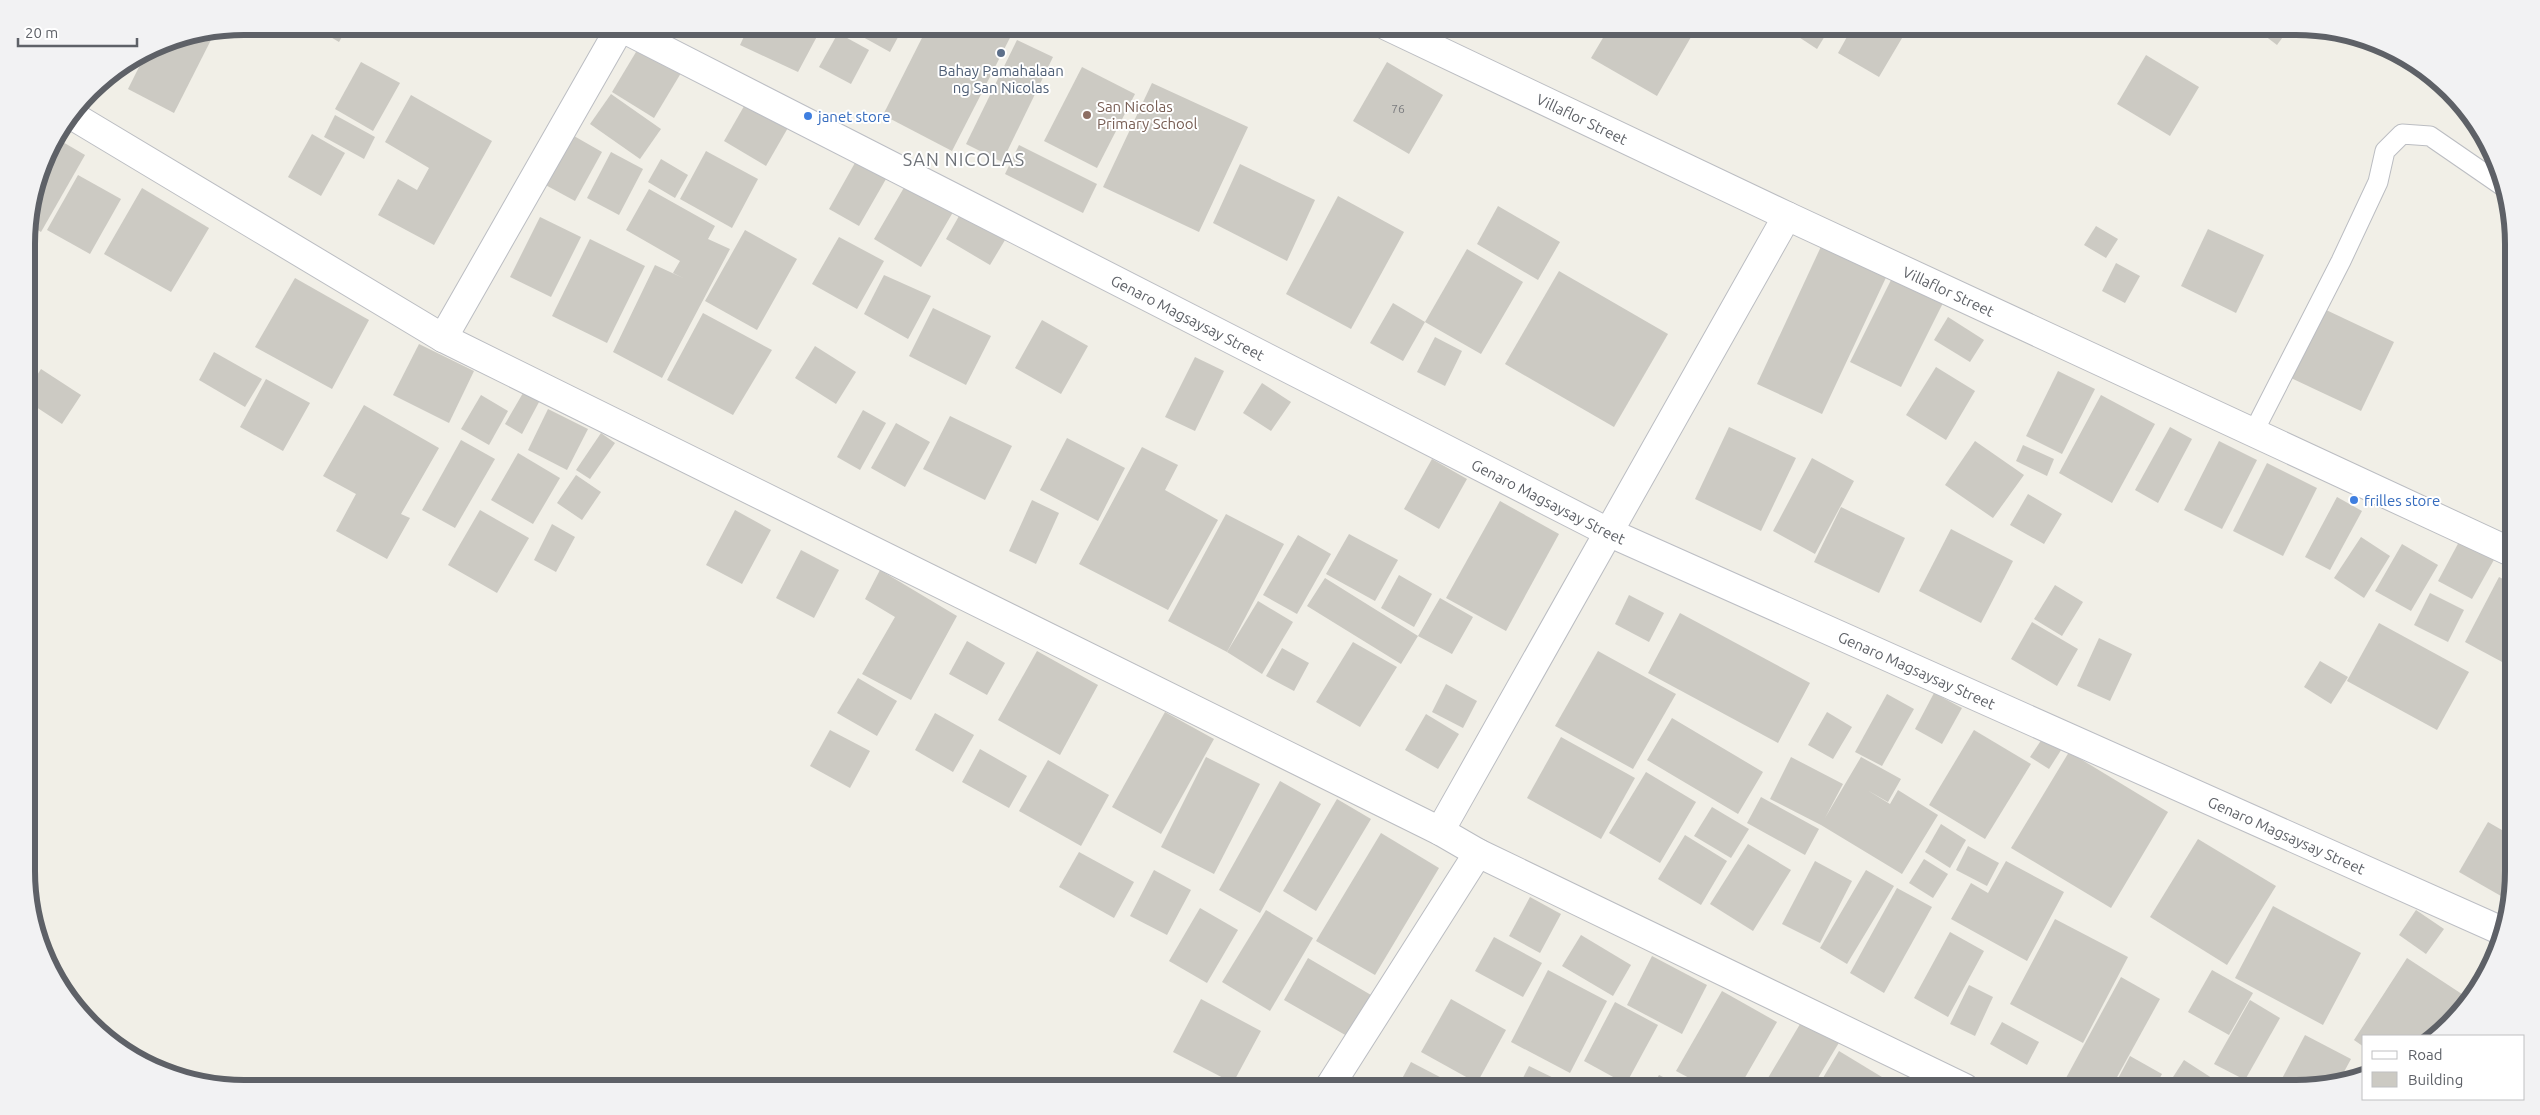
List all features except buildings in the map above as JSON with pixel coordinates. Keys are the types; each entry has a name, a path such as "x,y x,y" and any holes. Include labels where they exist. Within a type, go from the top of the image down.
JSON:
{"street":[{"path":"443,338 615,35"},
{"name":"Genaro Magsaysay Street","path":"636,35 1608,532 2497,929"},
{"name":"Villaflor Street","path":"1406,35 1786,216 2505,549"},
{"path":"77,118 443,338 1440,831 1478,852 1948,1080"},
{"path":"1440,831 1786,216"},
{"path":"1333,1080 1478,852"}],"lane":[{"path":"2253,433 2341,261 2378,182 2385,151 2402,134 2430,136 2495,181"}],"place":[{"name":"Bahay Pamahalaan ng San Nicolas","path":"1001,53"},
{"name":"San Nicolas Primary School","path":"1087,115"},
{"name":"janet store","path":"808,116"},
{"name":"frilles store","path":"2354,500"}],"district":[{"name":"SAN NICOLAS","path":"964,159"}]}
